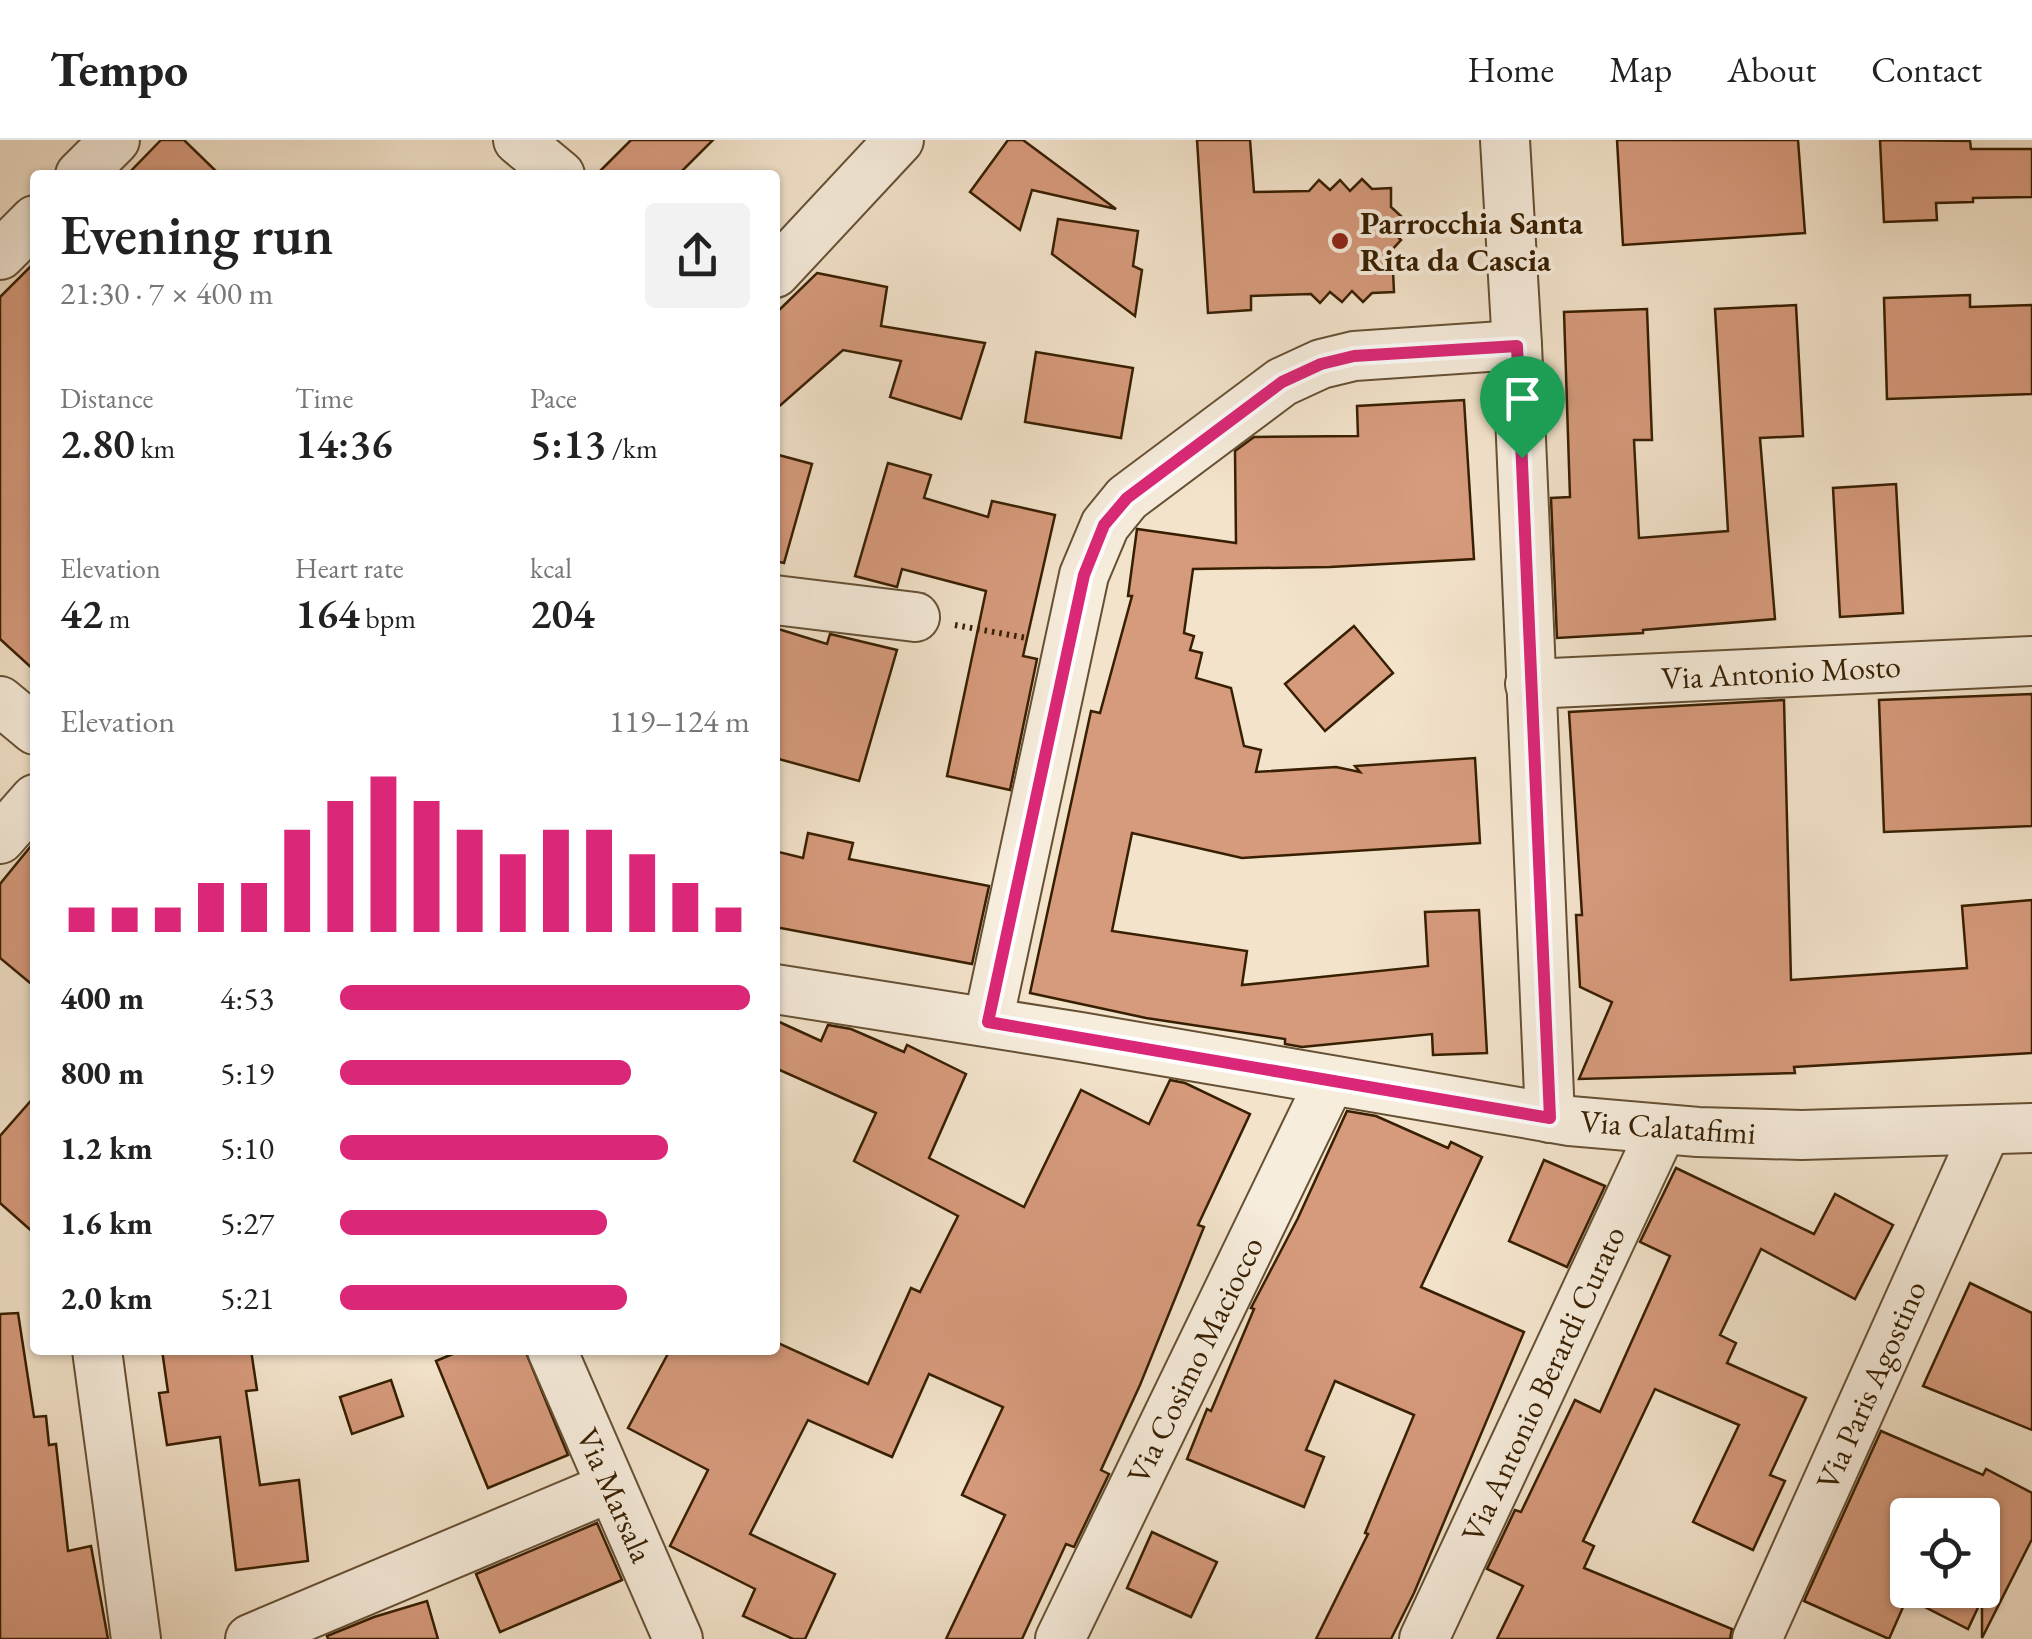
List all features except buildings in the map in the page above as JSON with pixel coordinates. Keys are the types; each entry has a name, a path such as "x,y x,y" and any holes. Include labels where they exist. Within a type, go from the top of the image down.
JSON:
{"street":[{"path":"85,170 114,140"},
{"path":"518,140 554,170"},
{"path":"780,268 899,140"},
{"path":"1505,140 1550,1118"},
{"path":"988,1022 1068,646 1092,550 1112,516 1140,488 1282,382 1321,364 1354,356 1517,346"},
{"path":"780,601 915,618"},
{"name":"Via Antonio Mosto","path":"1530,684 2032,661"},
{"path":"0,702 30,726"},
{"path":"0,839 30,805"},
{"name":"Via Calatafimi","path":"780,991 988,1022 1550,1118 1662,1129 1802,1135 2009,1129"},
{"name":"Via Cosimo Maciocco","path":"1060,1639 1330,1081"},
{"name":"Via Antonio Berardi Curato","path":"1424,1639 1662,1129"},
{"name":"Via Paris Agostino","path":"1756,1639 2009,1129"},
{"path":"98,1355 136,1639"},
{"name":"Via Marsala","path":"554,1355 678,1639"},
{"path":"250,1639 611,1488"}],"path":[{"path":"915,618 1068,646"}],"place":[{"name":"Parrocchia Santa Rita da Cascia","path":"1340,241"}],"route":[{"path":"1517,346 1522,458 1550,1118 988,1022 1084,575 1104,525 1119,507 1282,382 1304,370 1354,356 1517,346"}]}
